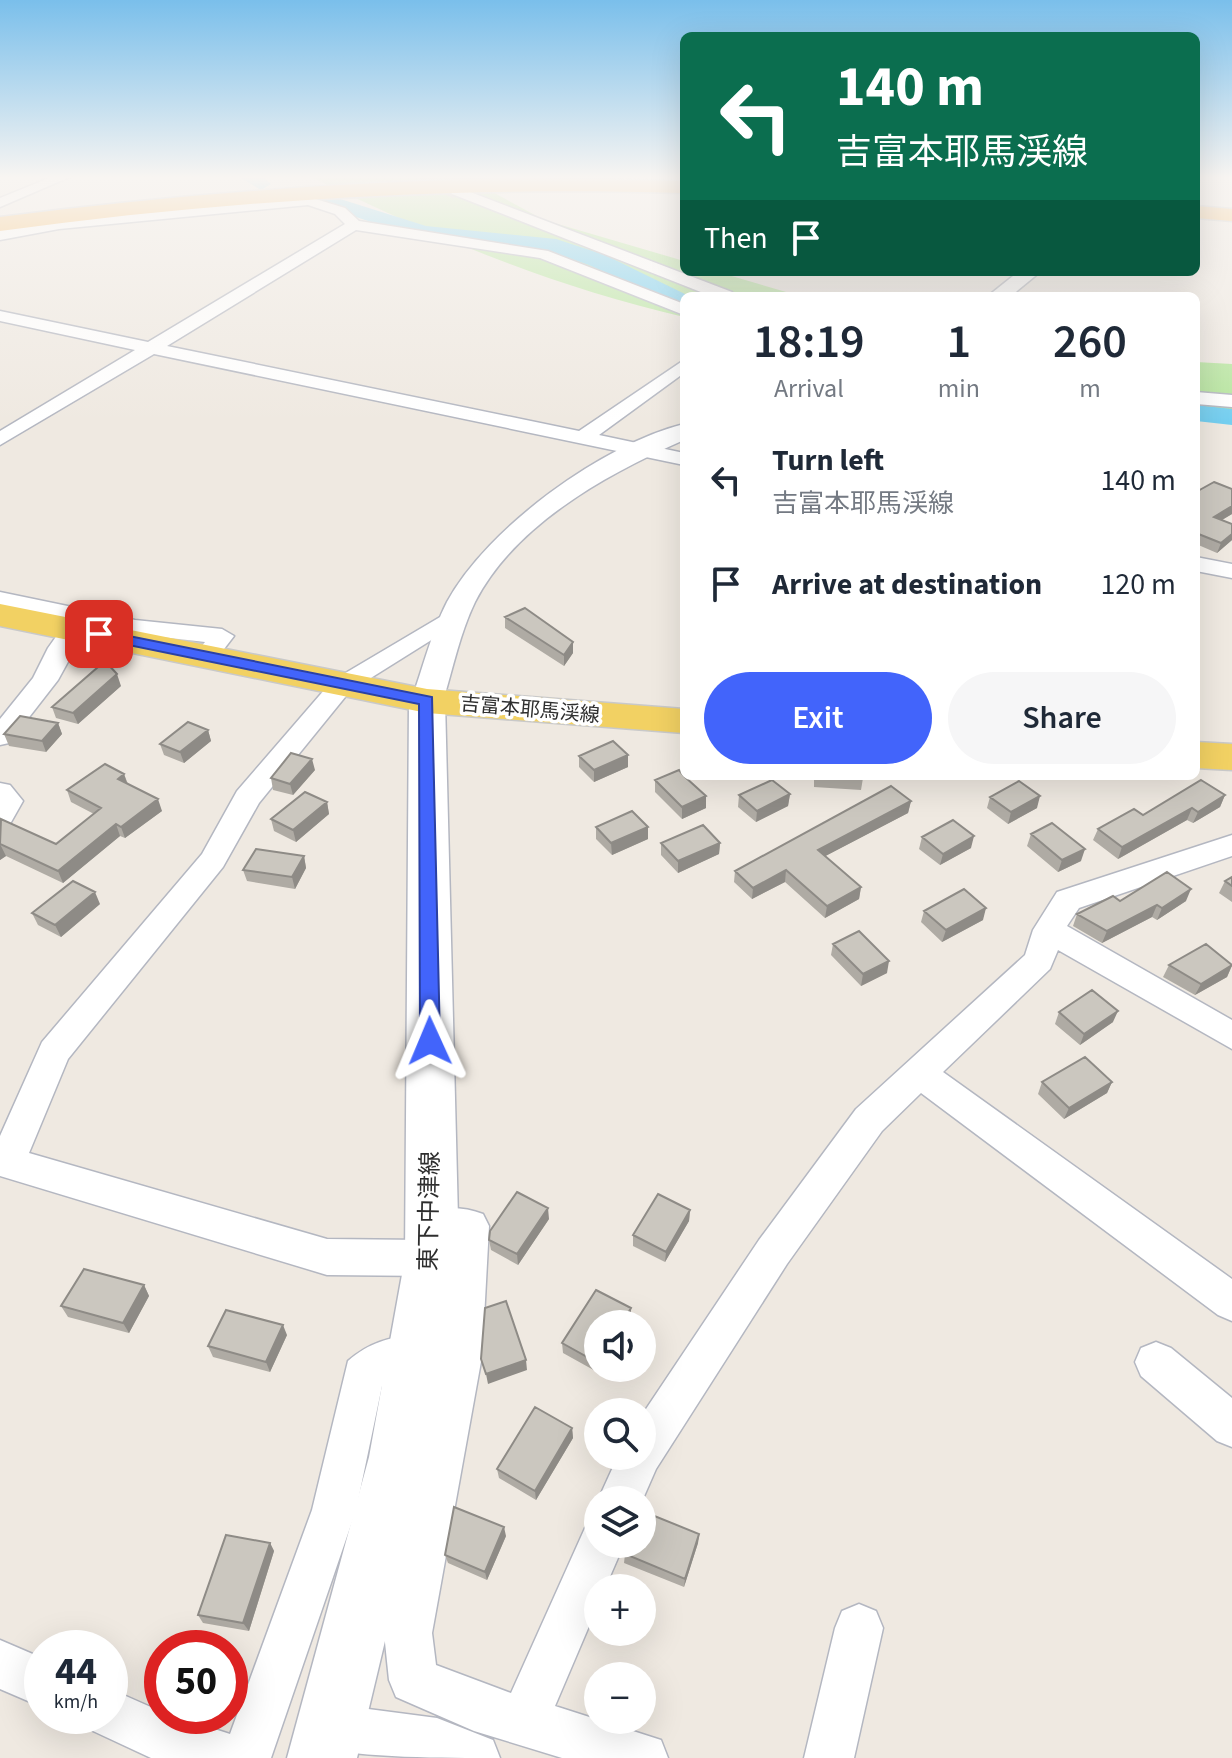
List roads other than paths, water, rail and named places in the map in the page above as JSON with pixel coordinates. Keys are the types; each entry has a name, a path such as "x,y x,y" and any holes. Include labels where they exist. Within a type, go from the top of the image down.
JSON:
{"main road":[{"name":"吉富本耶馬渓線","path":"0,615 74,629 129,634 205,657 427,701 680,721"},
{"name":"東下中津線","path":"326,1743 399,1457 432,1242 427,701"},
{"path":"1200,755 1232,757"}],"street":[{"path":"0,439 299,258"},
{"path":"553,258 680,308"},
{"path":"606,258 662,284 688,292"},
{"path":"634,258 717,292"},
{"path":"648,263 680,263"},
{"path":"1003,292 1025,276"},
{"path":"0,316 680,458"},
{"path":"582,438 680,368"},
{"path":"1200,398 1232,401"},
{"path":"427,701 457,614 478,574 503,547 573,487 637,450 680,433"},
{"path":"1200,565 1232,571"},
{"path":"0,599 129,634"},
{"path":"457,614 341,686 247,798 213,860 54,1052 4,1161 327,1257 432,1242 470,1226 461,1356 408,1633 413,1680 474,1706 643,1758"},
{"path":"0,737 45,680 60,648 74,629"},
{"path":"0,792 9,801 0,817"},
{"path":"656,1431 773,1252 869,1120 1039,961 1049,930 1068,900 1232,845"},
{"path":"1049,930 1232,1036"},
{"path":"919,1073 1232,1302"},
{"path":"246,1758 334,1510 363,1375 381,1359 416,1354"},
{"path":"1156,1362 1232,1426"},
{"path":"524,1721 595,1558"},
{"path":"829,1758 859,1628"},
{"path":"0,1664 24,1675"},
{"path":"128,1722 158,1736 228,1758"},
{"path":"326,1743 437,1743 475,1758"}],"waterway":[{"path":"591,258 680,301"},
{"path":"1200,413 1232,417"}]}
